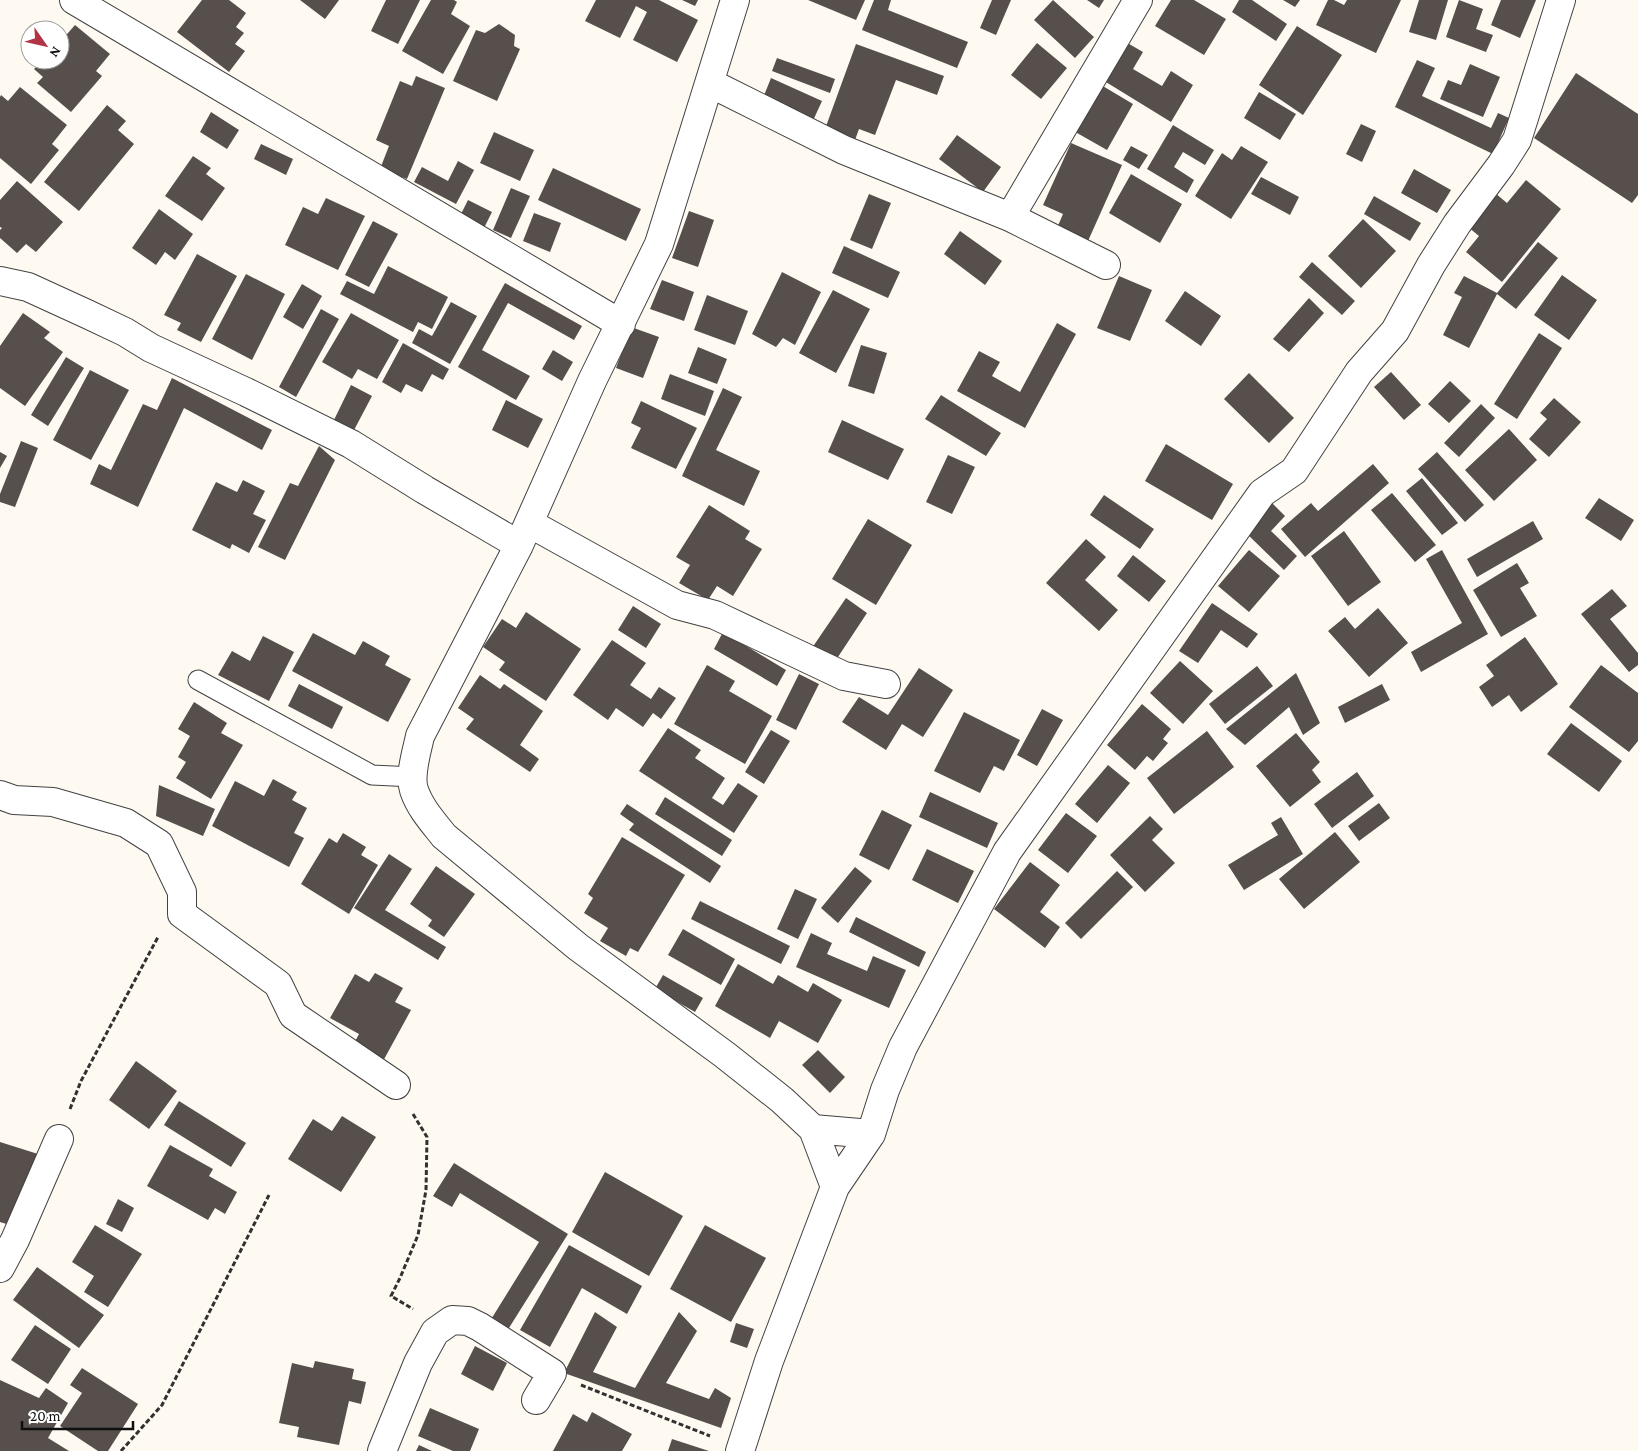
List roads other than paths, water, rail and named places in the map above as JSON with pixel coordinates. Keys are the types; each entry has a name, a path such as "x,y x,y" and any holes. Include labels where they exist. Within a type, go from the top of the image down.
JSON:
{"street":[{"path":"74,0 621,324"},
{"path":"735,0 659,244 592,380 524,534 420,736 414,765 414,789 427,815 444,836 578,947 725,1055 782,1100 813,1129 835,1187"},
{"path":"1010,217 1138,0"},
{"path":"740,1450 769,1361 835,1187 870,1134 902,1047 1006,852 1262,493 1294,471 1359,372 1395,331 1457,224 1501,165 1517,140 1561,0"},
{"path":"710,83 844,150 1010,217 1106,265"},
{"path":"0,281 28,287 125,332 151,348 238,388 524,534 677,605 715,615 844,676 886,684"},
{"path":"0,795 14,800 53,802 126,822 159,844 182,892 182,914 278,984 293,1015 396,1085"},
{"path":"813,1129 870,1134"},
{"path":"0,1268 15,1240 59,1139"},
{"path":"382,1451 418,1363 435,1332 452,1320 468,1321 480,1327 552,1373 536,1400"}],"lane":[{"path":"198,680 372,775 414,777"}]}
